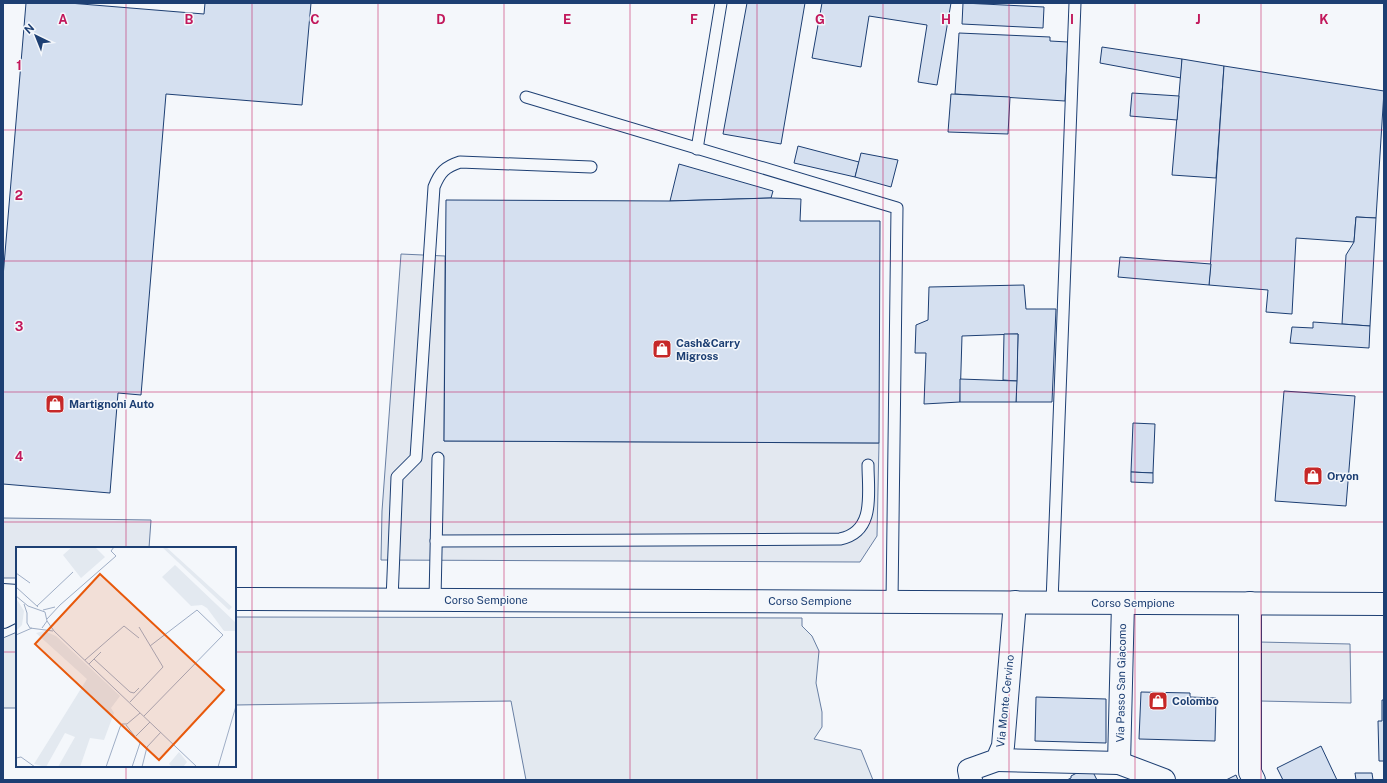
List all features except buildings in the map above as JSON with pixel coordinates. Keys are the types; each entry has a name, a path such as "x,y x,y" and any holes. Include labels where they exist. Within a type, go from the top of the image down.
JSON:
{"main road":[{"path":"3,594 16,596"},
{"name":"Corso Sempione","path":"236,599 1384,604"},
{"name":"Via Monte Cervino","path":"970,780 969,770 997,760 1003,746 1015,602"},
{"name":"Via Passo San Giacomo","path":"1119,762 1122,603"},
{"path":"1250,603 1250,772 1254,780"},
{"path":"3,617 16,610"},
{"path":"997,760 1119,762 1164,780"}],"lane":[{"path":"697,149 721,3"},
{"path":"1052,602 1075,3"},
{"path":"526,98 896,208 892,601"},
{"path":"392,600 397,477 416,458 434,187 438,176 448,166 460,162 591,167"},
{"path":"435,599 438,458"},
{"path":"436,541 848,538 860,529 866,516 868,499 868,465"}],"shaded area":[{"path":"401,254 445,256 444,441 879,443 877,536 860,562 381,560 382,511"},
{"path":"3,518 151,520 149,547 16,547 16,578 3,578"},
{"path":"236,617 802,618 802,626 812,636 819,651 816,683 822,712 822,727 814,739 861,750 873,780 526,780 511,701 236,705"},
{"path":"16,632 16,708 3,708 3,638"},
{"path":"1259,642 1350,644 1351,703 1260,701"}],"place":[{"name":"Cash&Carry Migross","path":"662,349"},
{"name":"Martignoni Auto","path":"55,404"},
{"name":"Oryon","path":"1313,476"},
{"name":"Colombo","path":"1158,701"}]}
